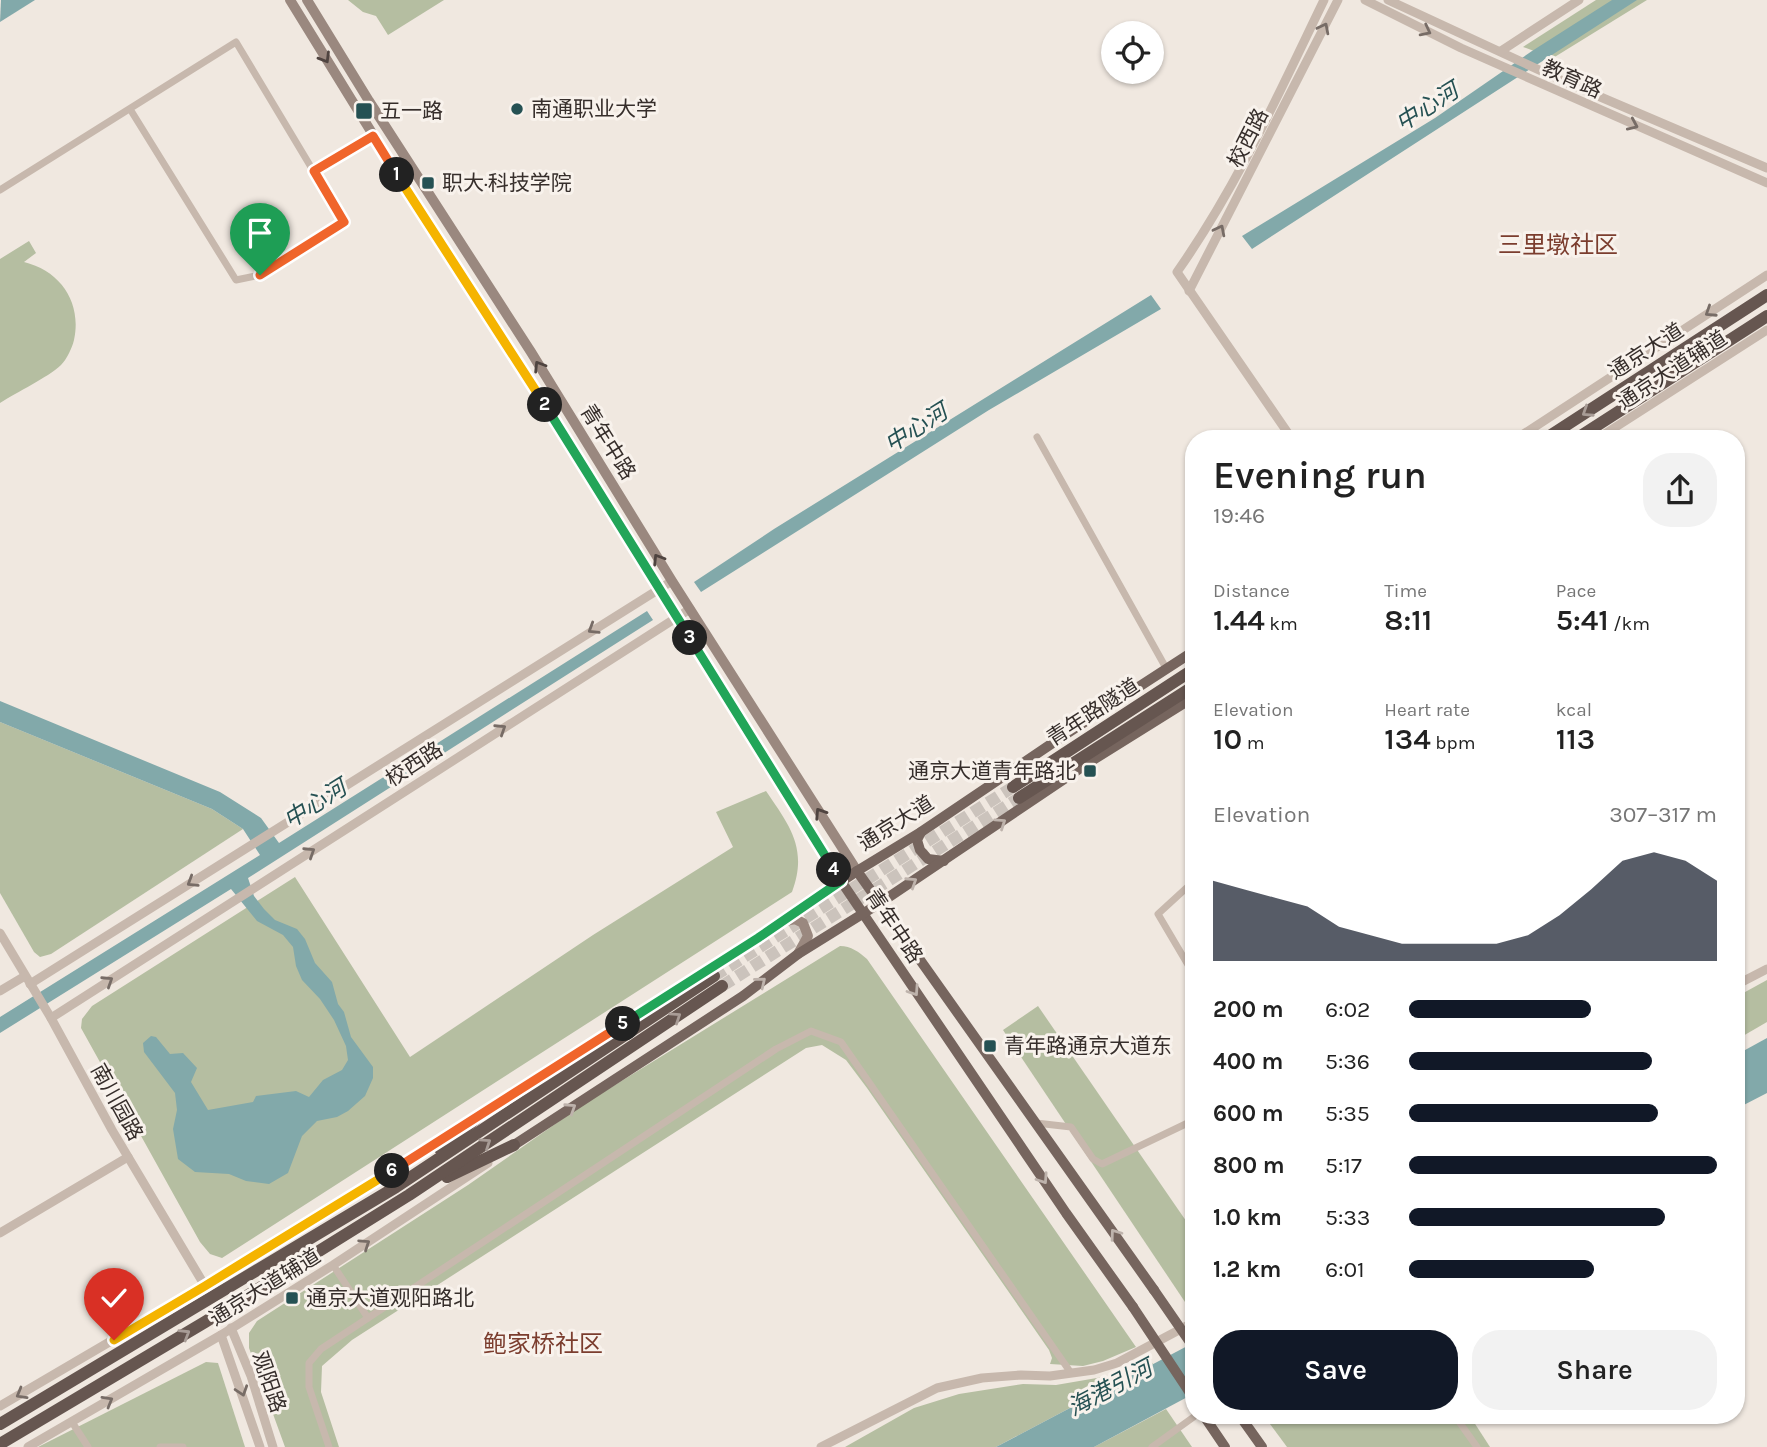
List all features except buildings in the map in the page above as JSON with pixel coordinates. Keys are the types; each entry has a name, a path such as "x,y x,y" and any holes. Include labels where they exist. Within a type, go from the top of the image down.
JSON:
{"highway":[{"name":"通京大道","path":"1559,430 1767,295"},
{"name":"通京大道","path":"1590,430 1767,316"},
{"name":"青年路隧道","path":"1185,675 1016,793 1185,691"},
{"path":"0,1424 396,1186 718,981 409,1195 205,1322 0,1444"},
{"path":"396,1186 477,1118"},
{"path":"409,1195 514,1145"}],"main road":[{"name":"青年中路","path":"289,0 559,426 862,914 1185,1385"},
{"name":"青年中路","path":"307,0 857,871 1185,1335"},
{"name":"通京大道","path":"477,1118 785,921 841,881 921,832 1185,656"},
{"path":"514,1145 743,996 798,954 1185,703"},
{"path":"921,832 916,840 920,850 928,859 944,861"},
{"path":"785,921 795,919 805,927 808,936 798,954"},
{"path":"1210,1424 1225,1447"},
{"path":"1246,1424 1261,1445"}],"street":[{"name":"校西路","path":"1189,291 1177,272 1209,227 1229,191 1324,0"},
{"name":"校西路","path":"1189,291 1338,0"},
{"name":"教育路","path":"1365,0 1461,48 1767,183"},
{"name":"教育路","path":"1388,0 1563,82 1767,168"},
{"path":"1501,51 1579,0"},
{"path":"0,190 130,109 236,43 344,222 260,275 236,281 130,109"},
{"path":"314,171 373,136"},
{"name":"通京大道辅道","path":"1530,430 1767,275"},
{"path":"1189,291 1286,430"},
{"name":"通京大道辅道","path":"1611,430 1767,330"},
{"path":"1037,436 1166,668"},
{"name":"校西路","path":"0,991 29,983 672,581"},
{"name":"校西路","path":"49,1014 235,900 690,609"},
{"path":"1185,889 1157,914 1185,960"},
{"name":"南川园路","path":"0,933 205,1286"},
{"path":"1745,980 1767,969"},
{"path":"329,1447 309,1387 309,1363 321,1349 776,1049 811,1031 841,1042 1071,1373"},
{"name":"通京大道辅道","path":"0,1406 205,1286 477,1118"},
{"path":"1035,1123 1071,1127 1093,1158 1102,1164 1185,1124"},
{"name":"通京大道辅道","path":"28,1447 221,1335 333,1265 514,1145"},
{"path":"0,1233 128,1157"},
{"path":"333,1265 368,1318"},
{"path":"821,1447 937,1388 982,1378 1051,1376 1094,1370 1117,1363 1185,1327"},
{"name":"观阳路","path":"231,1328 251,1377 273,1447"},
{"name":"观阳路","path":"221,1335 260,1447"},
{"path":"72,1422 88,1447"},
{"path":"1152,1447 1185,1423"},
{"path":"1460,1424 1476,1447"},
{"path":"160,1447 183,1447"}],"green space":[{"path":"348,0 444,0 388,35 376,16 363,12"},
{"path":"1596,0 1647,0 1553,58 1523,47"},
{"path":"29,241 36,253 24,262 49,273 66,290 71,301 76,326 74,340 61,365 0,403 0,259"},
{"path":"0,722 212,809 243,829 51,954 40,957 34,952 0,893"},
{"path":"766,791 794,838 798,863 792,892 222,1258 210,1254 200,1242 81,1028 82,1019 92,1006 295,877 410,1057 593,935 733,847 716,812"},
{"path":"840,946 855,950 867,959 1136,1347 1083,1366 1050,1364 1052,1358 1049,1350 867,1088 846,1060 822,1045 806,1048 352,1340 322,1366 321,1392 339,1447 285,1447 249,1348 249,1333 257,1321 468,1185 581,1106"},
{"path":"1767,980 1767,1022 1745,1035 1745,992"},
{"path":"1038,1006 1185,1219 1185,1302 1003,1030"},
{"path":"1149,1359 1153,1364 996,1447 845,1447 914,1408 959,1394 1023,1384 1056,1385 1120,1374"},
{"path":"206,1362 218,1363 245,1447 38,1447"},
{"path":"1166,1409 1192,1447 1094,1447"},
{"path":"1270,1424 1475,1424 1490,1447 1287,1447"}],"water":[{"path":"1,0 35,0 0,22"},
{"path":"1612,0 1637,0 1252,249 1242,236 1435,118"},
{"path":"1151,295 1161,309 989,410 701,592 694,582 774,529"},
{"path":"647,611 653,620 248,878 254,896 264,909 275,920 297,929 305,939 315,963 332,982 351,1037 373,1067 373,1078 365,1096 337,1117 317,1121 302,1136 288,1173 269,1184 246,1181 229,1174 195,1172 178,1159 173,1129 177,1110 175,1093 144,1052 143,1043 151,1036 156,1037 170,1054 183,1053 197,1068 191,1082 208,1110 253,1102 256,1096 296,1091 309,1097 323,1080 342,1070 348,1060 346,1046 334,1020 320,999 302,980 296,966 293,947 283,935 257,921 231,889 0,1033 0,1017 260,855 243,829 212,809 0,722 0,701 220,792 261,818 279,843"},
{"path":"1767,1038 1767,1093 1745,1104 1745,1050"},
{"name":"海港引河","path":"1185,1347 1185,1398 1094,1447 996,1447"}],"tunnel":[{"path":"714,976 1013,787"},
{"path":"722,986 1019,798"}],"place":[{"name":"南通职业大学","path":"517,109"},
{"name":"五一路","path":"364,111"},
{"name":"职大·科技学院","path":"428,183"},
{"name":"通京大道青年路北","path":"1090,771"},
{"name":"青年路通京大道东","path":"990,1046"},
{"name":"通京大道观阳路北","path":"292,1298"}],"district":[{"name":"三里墩社区","path":"1558,245"},
{"name":"鲍家桥社区","path":"543,1344"}],"route":[{"path":"114,1340 477,1118 785,921 841,881 559,426 373,136 314,171 344,222 260,275"}],"water label":[{"name":"中心河","path":"1427,107"},
{"name":"中心河","path":"916,428"},
{"name":"中心河","path":"315,804"}]}
